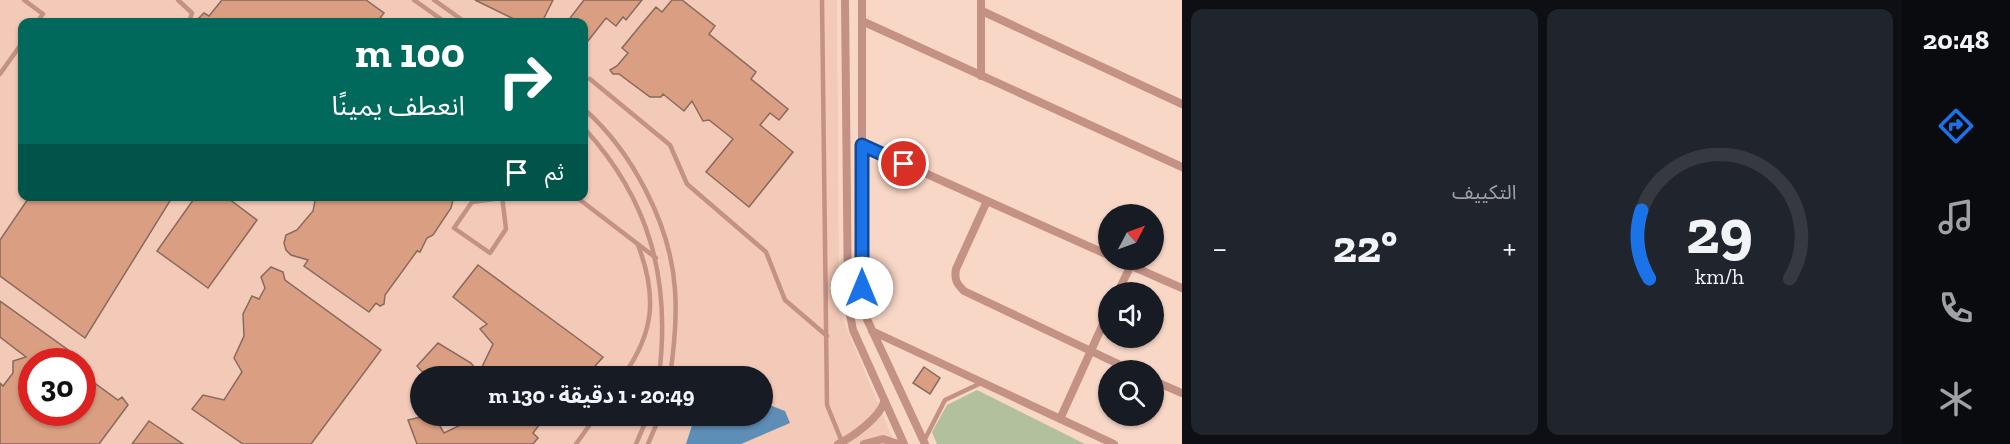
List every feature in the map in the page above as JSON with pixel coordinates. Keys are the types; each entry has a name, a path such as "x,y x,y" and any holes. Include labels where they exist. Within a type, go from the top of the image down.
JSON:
{"street":[{"path":"845,0 848,304 853,330 904,444"},
{"path":"862,0 862,288 865,315 924,443"},
{"path":"981,0 981,76"},
{"path":"982,11 1182,104"},
{"path":"862,21 1182,167"},
{"path":"862,145 1098,251"},
{"path":"987,201 956,270 954,278 957,284 964,291 1110,360"},
{"path":"1142,270 1182,288"},
{"path":"872,331 1114,444"},
{"path":"1060,419 1098,335"},
{"path":"1164,385 1182,393"},
{"path":"840,443 853,437 882,410 884,401"},
{"path":"864,444 883,439 898,444"}],"lane":[{"path":"24,0 43,14 40,18"},
{"path":"178,0 192,13 190,18"},
{"path":"414,0 439,18"},
{"path":"434,0 459,18"},
{"path":"822,0 827,405 840,443"},
{"path":"0,74 18,49"},
{"path":"590,79 670,145 687,184 766,252 785,300 827,336"},
{"path":"588,114 629,163 660,225 675,289 672,366"},
{"path":"588,133 618,170 632,193 656,258 663,323 660,366"},
{"path":"478,201 472,202 454,228 490,253 506,229 502,201"},
{"path":"581,201 656,258"},
{"path":"630,366 644,344 650,308 647,269 638,245"},
{"path":"924,443 945,400 984,382"},
{"path":"576,444 589,426"},
{"path":"636,444 644,426"},
{"path":"648,444 656,426"}],"shaded area":[{"path":"0,0 837,0 839,310 895,444 0,444"}],"green space":[{"path":"977,390 1085,444 937,444 932,432 947,405"}],"water":[{"path":"773,406 785,411 790,423 741,444 686,444 692,426 773,426"}],"building":[{"path":"222,0 366,0 384,13 380,18 199,18 204,13 209,16"},
{"path":"475,0 553,0 544,18 512,18"},
{"path":"584,0 642,0 626,20 623,17 616,26 606,18 588,41 588,18 570,18"},
{"path":"672,0 682,0 715,26 709,34 756,72 751,79 788,109 779,120 770,113 760,125 793,152 749,207 706,172 733,139 709,120 703,121 692,101 684,111 663,94 661,97 650,97 610,70 617,66 628,53 622,48 656,7 662,12"},
{"path":"27,201 170,201 85,338 0,276 0,240"},
{"path":"192,201 232,201 257,220 208,288 157,251"},
{"path":"315,201 453,201 451,208 433,235 427,238 420,252 417,251 385,295 384,304 380,306 376,303 369,312 304,266 308,260 291,255 286,250 284,243 286,235 297,230 313,211"},
{"path":"478,265 603,357 595,366 482,366 493,344 480,329 487,324 453,297"},
{"path":"271,267 283,272 285,280 381,350 311,444 243,444 192,409 203,395 224,400 242,372 234,358 244,336 243,314 252,296 259,299 265,288 261,277"},
{"path":"0,301 65,348 18,348 18,351 0,337"},
{"path":"438,343 473,366 417,366"},
{"path":"18,359 18,426 96,426 96,384 118,400 122,397 128,405 99,444 0,444 0,383 3,386 13,373 13,361"},
{"path":"924,367 940,378 930,394 913,383"},
{"path":"149,421 183,444 132,444"},
{"path":"410,426 440,426 444,433 458,426 538,426 533,433 538,438 533,444 417,444"}],"route":[{"path":"862,288 862,145 904,164"}]}
